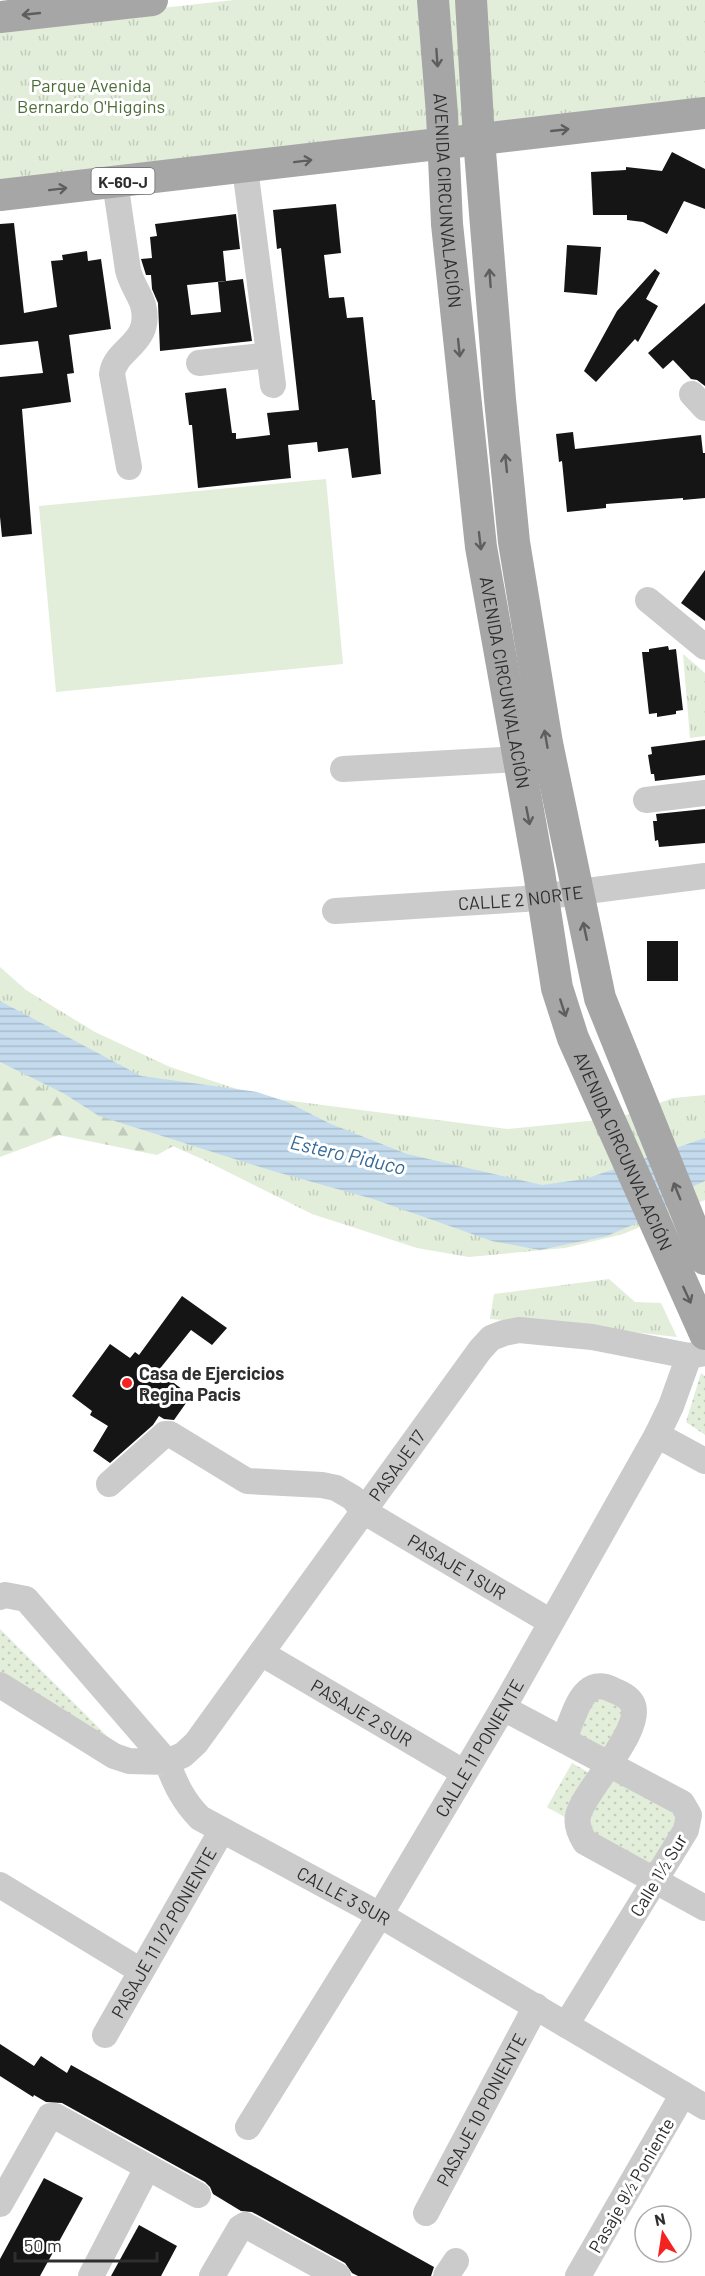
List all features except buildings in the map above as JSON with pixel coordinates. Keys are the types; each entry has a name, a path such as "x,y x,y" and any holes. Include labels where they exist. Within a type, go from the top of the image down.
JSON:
{"main road":[{"path":"0,17 96,3 152,0"},
{"name":"AVENIDA CIRCUNVALACIÓN","path":"433,0 447,224 480,536 557,988 573,1038 669,1257 700,1348"},
{"name":"AVENIDA CIRCUNVALACIÓN","path":"471,0 479,139 514,542 547,743 600,998 702,1252"},
{"path":"442,143 705,113"},
{"name":"K-60-J","path":"0,195 245,168 442,143"}],"street":[{"path":"245,168 273,386"},
{"path":"115,182 128,270 131,283 142,304 144,323 137,340 113,367 112,374 129,467"},
{"path":"199,363 269,355"},
{"path":"648,600 705,647"},
{"path":"343,769 517,759"},
{"path":"646,800 705,793"},
{"name":"CALLE 2 NORTE","path":"335,911 542,896 705,876"},
{"name":"PASAJE 17","path":"167,1762 183,1755 196,1743 480,1350 491,1338 519,1330 700,1348"},
{"name":"CALLE 11 PONIENTE","path":"248,2127 380,1915 503,1708 657,1435 700,1348"},
{"name":"PASAJE 1 SUR","path":"109,1484 165,1434 170,1434 247,1481 322,1485 336,1488 353,1498 363,1511 551,1622"},
{"path":"657,1435 705,1461"},
{"name":"CALLE 3 SUR","path":"0,1597 16,1596 26,1599 167,1762 178,1790 187,1805 200,1818 380,1915 705,2107"},
{"name":"PASAJE 2 SUR","path":"261,1653 464,1772"},
{"path":"564,1739 585,1692 594,1686 604,1684 628,1698 634,1706 634,1719 610,1765 578,1816 580,1834 585,1842 705,1908"},
{"path":"0,1685 114,1756 129,1761 167,1762"},
{"name":"Calle 1½ Sur","path":"503,1708 681,1803 689,1815 686,1830 566,2025"},
{"name":"PASAJE 11 1/2 PONIENTE","path":"105,2035 222,1830"},
{"path":"0,1885 141,1971"},
{"name":"PASAJE 10 PONIENTE","path":"426,2213 536,2006"},
{"name":"Pasaje 9½ Poniente","path":"578,2276 683,2094"},
{"path":"0,2204 50,2116 55,2116 198,2195"},
{"path":"90,2276 147,2168"},
{"path":"212,2276 240,2228 245,2226 338,2276"}],"green space":[{"name":"Parque Avenida Bernardo O'Higgins","path":"234,0 705,0 705,103 0,186 0,26"},
{"path":"326,479 343,664 56,692 39,506"},
{"path":"683,654 705,673 705,736 690,738"},
{"path":"0,967 26,990 95,1032 170,1067 261,1097 507,1129 618,1118 673,1098 705,1095 705,1200 623,1234 565,1248 469,1257 417,1248 312,1214 202,1159 0,1070"},
{"path":"0,1002 231,1114 157,1155 59,1135 0,1157"},
{"path":"609,1279 635,1302 661,1303 677,1337 562,1324 490,1319 494,1294"},
{"path":"701,1373 705,1376 705,1435 686,1422"},
{"path":"0,1629 112,1741 0,1678"},
{"path":"585,1692 628,1698 610,1765 564,1739"},
{"path":"572,1763 593,1775 568,1819 547,1807"},
{"path":"610,1765 689,1815 655,1879 580,1834"}],"water":[{"name":"Estero Piduco","path":"0,1001 141,1076 257,1092 287,1102 331,1124 407,1154 542,1185 585,1179 705,1138 705,1181 694,1186 660,1213 607,1236 540,1250 492,1241 373,1199 273,1171 99,1116 63,1093 0,1062"}],"place":[{"name":"Casa de Ejercicios Regina Pacis","path":"127,1383"}]}
